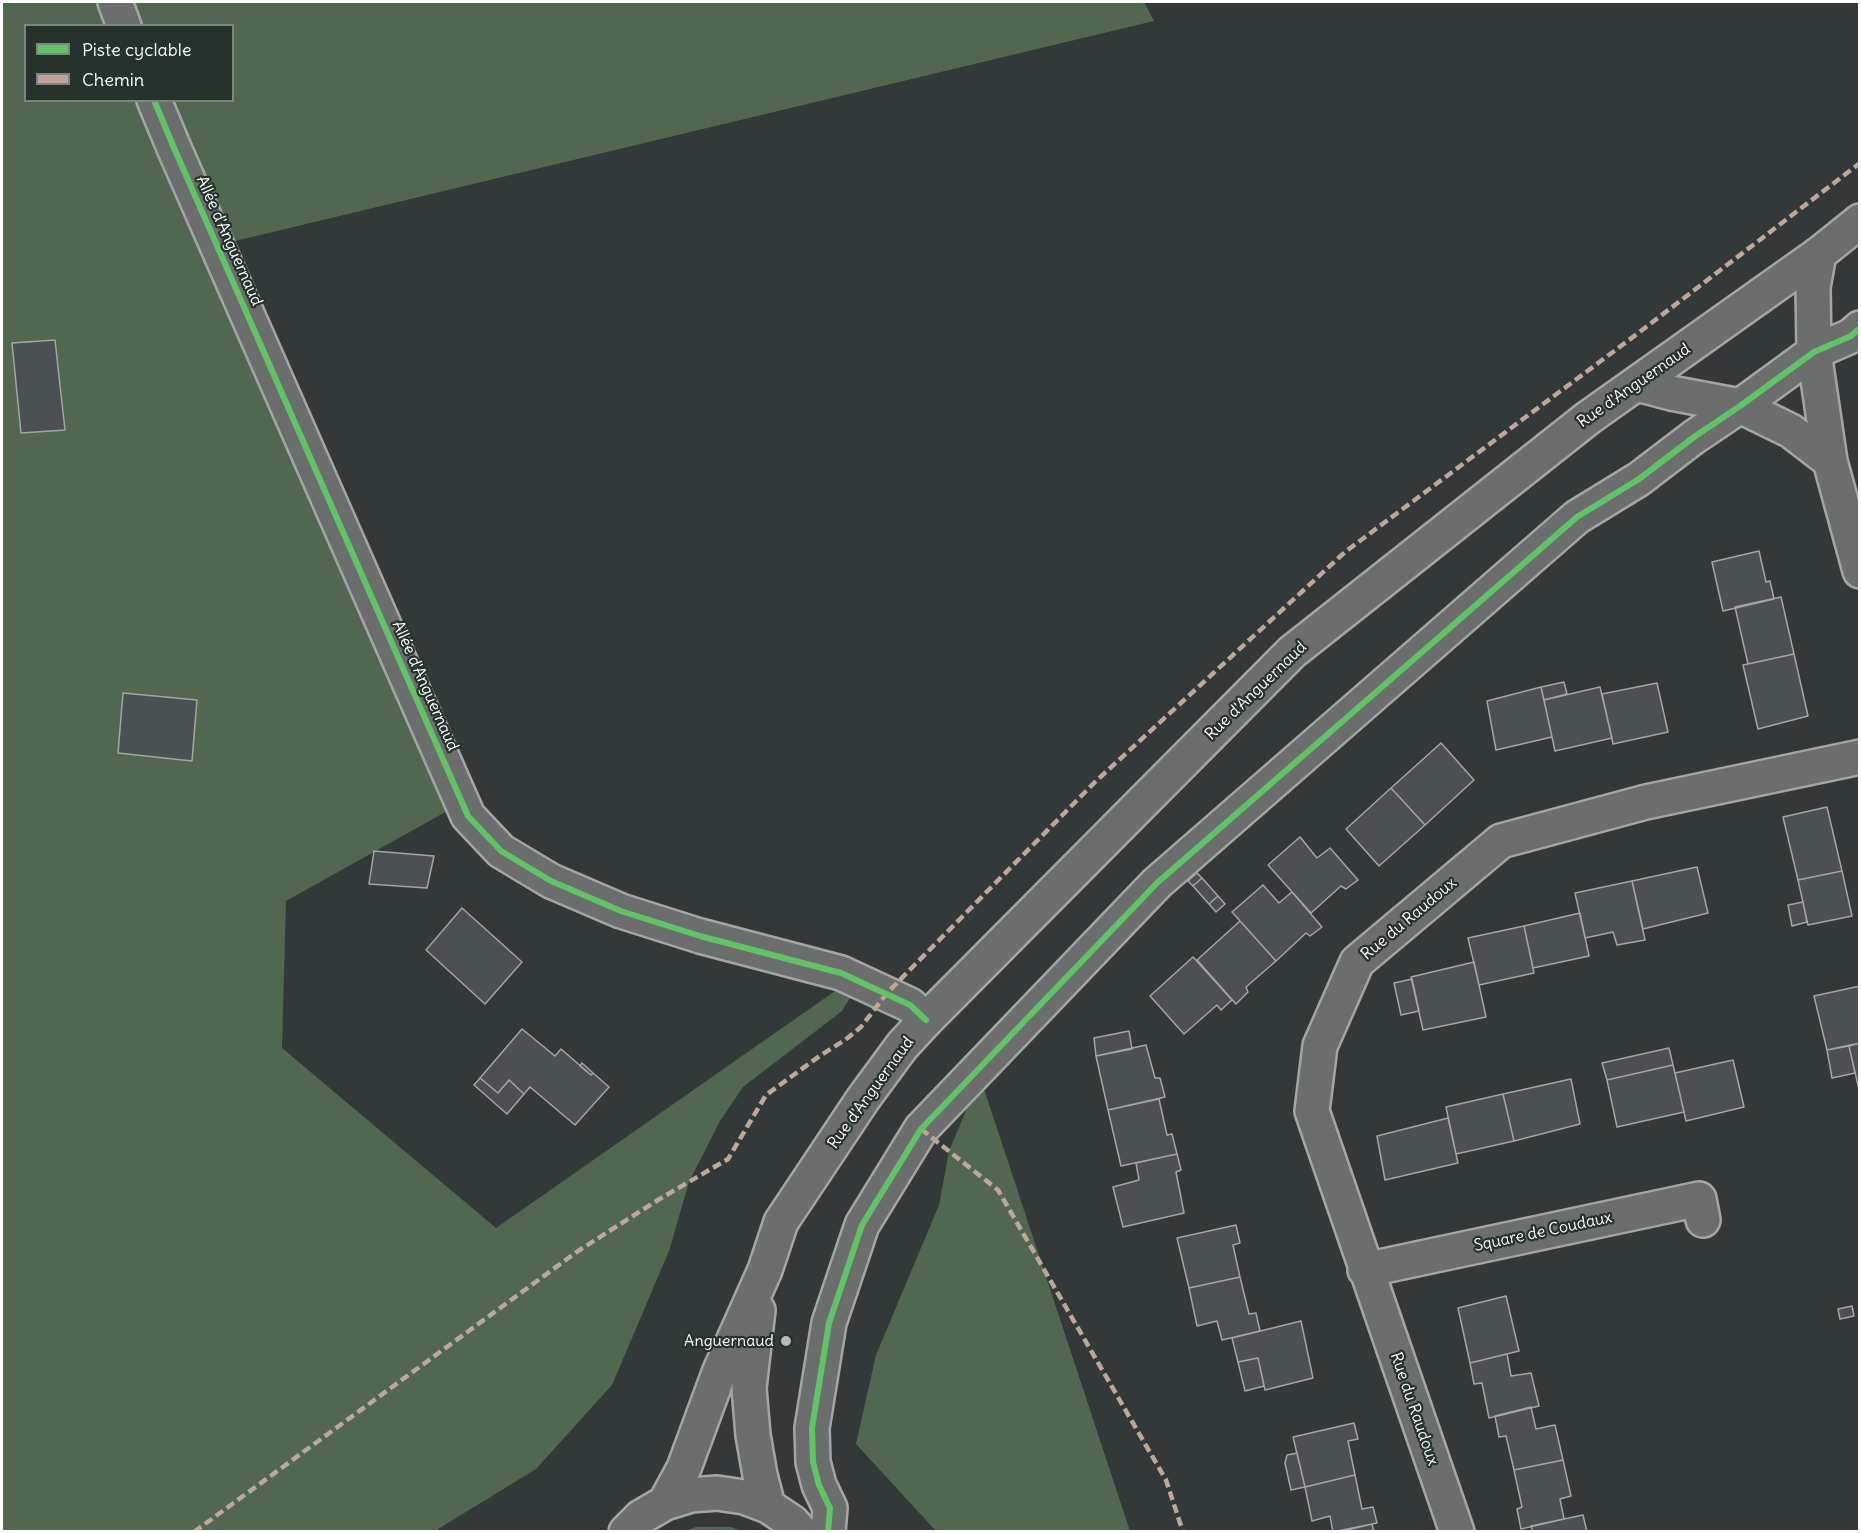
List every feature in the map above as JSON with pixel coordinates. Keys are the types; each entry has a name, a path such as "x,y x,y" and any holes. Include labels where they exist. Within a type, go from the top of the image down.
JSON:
{"street":[{"path":"115,2 123,24"},
{"name":"Allée d'Anguernaud","path":"155,102 468,816 501,851 551,881 621,911 700,936 841,973 910,1005 926,1020"},
{"name":"Rue d'Anguernaud","path":"665,1503 684,1468 719,1373 765,1270 781,1222 863,1099 902,1046 926,1020 1292,652 1588,418 1819,254 1860,221"},
{"path":"1819,254 1813,286 1814,352 1830,461 1860,571"},
{"path":"828,1532 830,1508 819,1485 813,1462 812,1428 829,1323 862,1225 921,1129 1157,883 1577,517 1639,479 1814,352 1851,336 1860,328"},
{"path":"1637,384 1740,406 1791,431 1830,461"},
{"name":"Rue du Raudoux","path":"1457,1532 1312,1111 1320,1046 1357,962 1501,841 1646,802 1860,757"},
{"name":"Square de Coudaux","path":"1365,1270 1699,1199 1703,1220"},
{"name":"Rue d'Anguernaud","path":"765,1270 754,1335 749,1388 753,1435 768,1506"},
{"path":"626,1532 641,1517 665,1503 691,1495 717,1493 744,1497 768,1506 792,1522 801,1532"}],"green space":[{"path":"2,2 1144,2 1154,21 210,247 476,795 286,901 282,1048 496,1228 868,968 842,1011 743,1087 720,1121 689,1182 669,1251 612,1385 536,1469 438,1531 2,1532"},
{"path":"980,1077 1130,1531 936,1531 856,1444 876,1355 939,1205 949,1151"},
{"path":"696,1527 731,1527 741,1531 685,1531"}],"building":[{"path":"55,340 65,430 21,433 12,343"},
{"path":"1759,551 1766,582 1770,581 1774,599 1723,611 1712,562"},
{"path":"1781,597 1794,654 1748,664 1735,607"},
{"path":"1794,654 1808,716 1758,729 1743,665"},
{"path":"1564,682 1567,694 1544,700 1541,687"},
{"path":"1657,683 1668,732 1613,744 1602,694"},
{"path":"1541,687 1552,737 1496,750 1487,701"},
{"path":"1600,687 1612,738 1555,751 1544,700"},
{"path":"123,693 197,700 192,761 118,753"},
{"path":"1441,743 1474,780 1425,825 1391,788"},
{"path":"1391,788 1425,825 1379,866 1346,829"},
{"path":"1827,807 1842,871 1798,880 1783,817"},
{"path":"1300,837 1317,858 1330,848 1358,880 1346,889 1341,886 1311,913 1268,865"},
{"path":"374,851 434,856 427,888 369,884"},
{"path":"1697,867 1708,913 1643,929 1632,881"},
{"path":"1842,871 1852,916 1808,925 1798,880"},
{"path":"1197,873 1202,878 1193,886 1188,881"},
{"path":"1202,878 1218,896 1209,904 1193,886"},
{"path":"1632,881 1645,940 1617,945 1613,932 1585,938 1575,893"},
{"path":"1263,885 1279,903 1292,892 1322,927 1310,936 1306,933 1276,961 1232,912"},
{"path":"1218,896 1225,904 1216,912 1209,904"},
{"path":"1803,902 1807,922 1792,926 1788,905"},
{"path":"462,908 522,962 485,1004 426,950"},
{"path":"1580,913 1589,956 1533,968 1524,926"},
{"path":"1240,921 1276,961 1246,987 1248,992 1236,1004 1197,960"},
{"path":"1524,926 1534,973 1479,985 1468,938"},
{"path":"1193,957 1232,1000 1221,1010 1217,1005 1184,1034 1150,996"},
{"path":"1474,962 1486,1017 1423,1030 1411,977"},
{"path":"1412,979 1419,1011 1401,1015 1394,983"},
{"path":"1860,986 1860,1043 1827,1050 1814,996"},
{"path":"522,1029 555,1056 561,1049 609,1087 575,1125 530,1087 524,1094 509,1080 498,1093 480,1078"},
{"path":"1129,1031 1132,1049 1096,1056 1094,1038"},
{"path":"1860,1043 1860,1094 1849,1046"},
{"path":"1146,1045 1155,1078 1160,1078 1165,1097 1108,1110 1096,1056"},
{"path":"1849,1046 1855,1073 1832,1078 1827,1050"},
{"path":"1669,1048 1673,1065 1607,1080 1602,1063"},
{"path":"1733,1060 1744,1107 1686,1121 1675,1073"},
{"path":"582,1063 593,1073 591,1075 580,1066"},
{"path":"1673,1065 1684,1112 1617,1127 1607,1080"},
{"path":"480,1078 498,1093 509,1080 524,1094 507,1114 474,1085"},
{"path":"1571,1079 1580,1124 1514,1141 1503,1094"},
{"path":"1503,1094 1514,1141 1456,1154 1446,1107"},
{"path":"1159,1099 1167,1135 1172,1134 1177,1154 1121,1166 1108,1110"},
{"path":"1448,1118 1458,1163 1385,1180 1377,1136"},
{"path":"1177,1154 1181,1170 1176,1172 1184,1213 1123,1227 1113,1187 1139,1180 1136,1163"},
{"path":"1236,1225 1240,1243 1233,1245 1240,1277 1189,1288 1177,1238"},
{"path":"1240,1277 1249,1314 1256,1313 1260,1331 1222,1340 1217,1321 1197,1326 1189,1288"},
{"path":"1506,1296 1519,1351 1470,1363 1458,1308"},
{"path":"1852,1306 1854,1316 1840,1319 1838,1309"},
{"path":"1301,1321 1313,1378 1265,1390 1258,1358 1238,1362 1232,1338"},
{"path":"1507,1354 1511,1376 1531,1373 1539,1406 1489,1418 1482,1383 1474,1384 1470,1363"},
{"path":"1258,1358 1264,1386 1245,1391 1238,1362"},
{"path":"1531,1407 1536,1429 1555,1425 1563,1460 1514,1470 1506,1436 1499,1437 1495,1416"},
{"path":"1354,1423 1358,1439 1348,1441 1355,1475 1305,1487 1293,1437"},
{"path":"1297,1453 1305,1487 1291,1490 1285,1463 1287,1455"},
{"path":"1563,1460 1571,1496 1560,1499 1564,1519 1521,1529 1517,1509 1522,1507 1514,1470"},
{"path":"1355,1475 1362,1509 1373,1507 1377,1523 1333,1532 1330,1516 1312,1521 1305,1487"},
{"path":"1583,1515 1587,1532 1533,1532 1531,1526"},
{"path":"1372,1524 1374,1532 1339,1532"}],"marked path":[{"path":"194,1532 578,1251 728,1159 766,1095 861,1027 887,993 1095,782 1345,552 1637,334 1860,163"},
{"path":"921,1129 998,1190 1166,1480 1183,1532"}],"cycle path":[{"path":"155,102 468,816 501,851 551,881 621,911 700,936 841,973 910,1005 926,1020"},
{"path":"828,1532 830,1508 819,1485 813,1462 812,1428 829,1323 862,1225 921,1129 1157,883 1577,517 1639,479 1814,352 1851,336 1860,328"}],"place":[{"name":"Anguernaud","path":"786,1341"}]}
